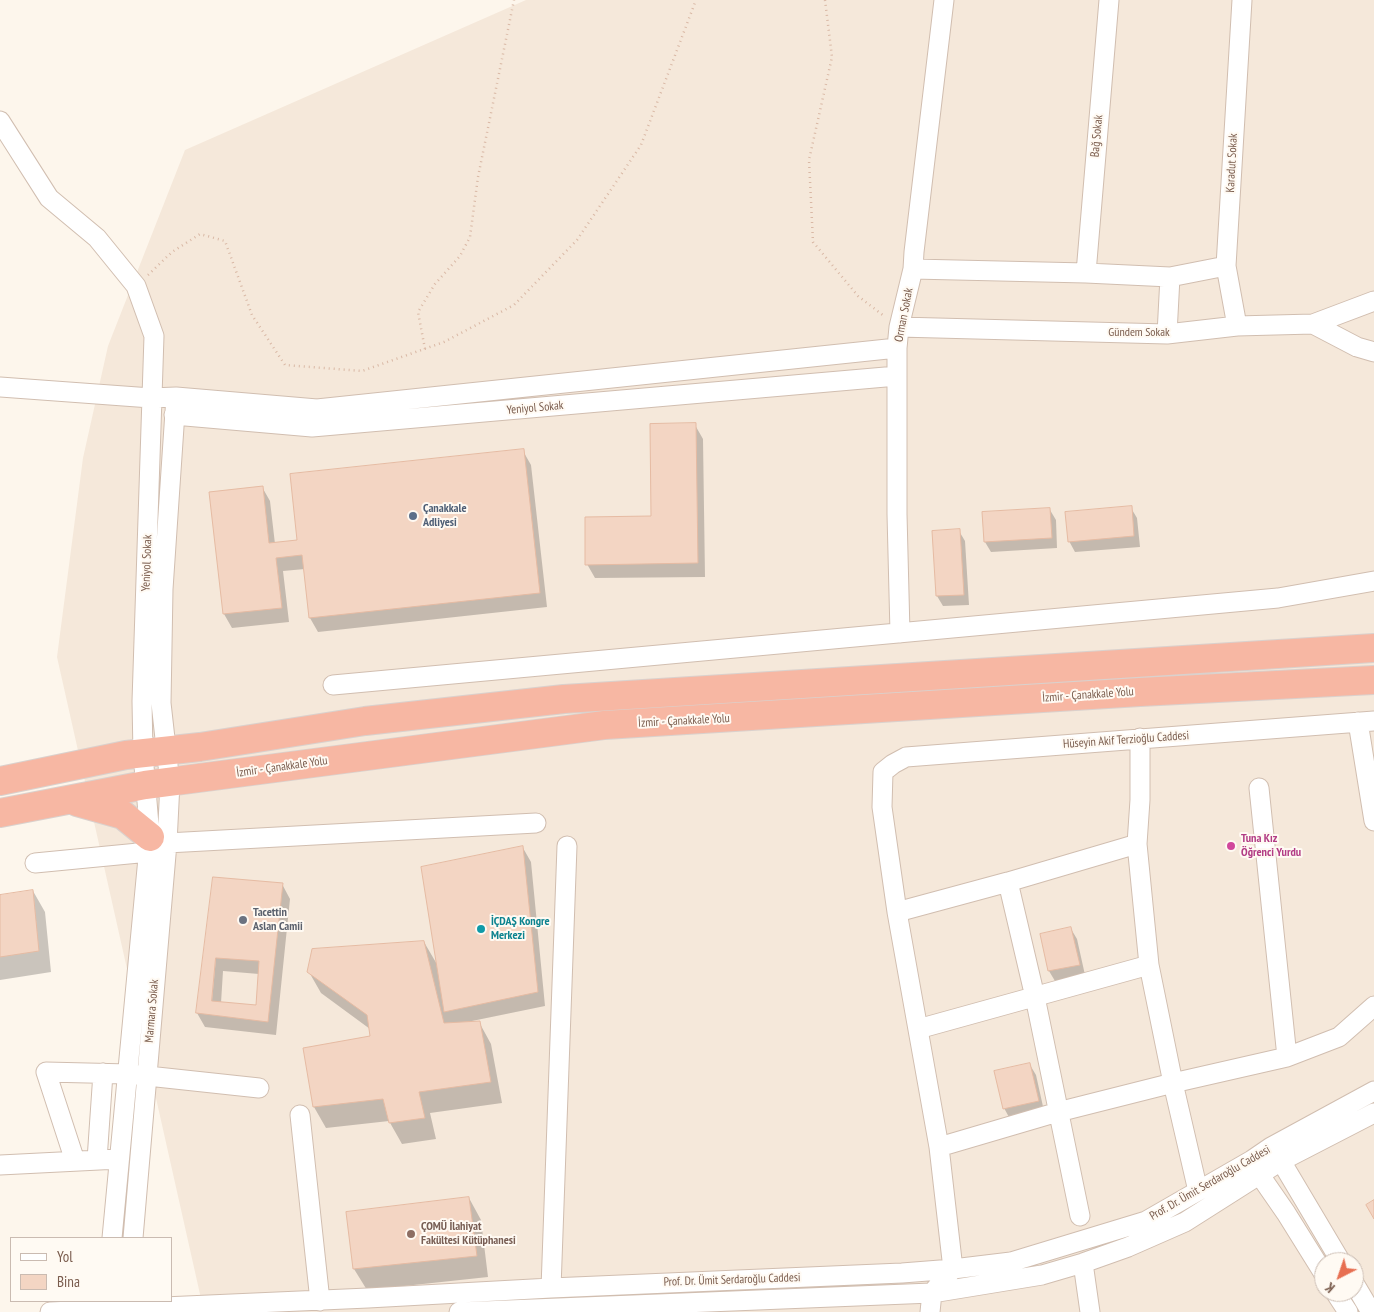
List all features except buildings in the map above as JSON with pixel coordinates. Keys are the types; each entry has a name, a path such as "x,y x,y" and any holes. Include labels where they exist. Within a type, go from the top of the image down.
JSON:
{"highway":[{"path":"0,781 126,755 200,747 365,721 564,699 1374,648"},
{"name":"İzmir - Çanakkale Yolu","path":"0,813 157,784 605,726 1140,692 1374,680"},
{"path":"68,799 123,815 155,844"}],"street":[{"name":"Orman Sokak","path":"900,632 897,514 897,348 899,327 913,269 944,0"},
{"name":"Bağ Sokak","path":"1086,273 1109,0"},
{"name":"Karadut Sokak","path":"1237,326 1226,266 1242,0"},
{"path":"0,121 49,198 97,238 136,286 154,336 154,371 151,398 0,387"},
{"path":"913,269 1170,277 1226,266"},
{"path":"1167,334 1170,277"},
{"name":"Gündem Sokak","path":"899,327 1167,334 1237,326 1312,324 1374,301"},
{"path":"1312,324 1357,348 1374,352"},
{"name":"Yeniyol Sokak","path":"175,406 317,409 897,348"},
{"name":"Yeniyol Sokak","path":"157,784 155,752 161,703 153,660 151,398 175,406 312,427 897,376"},
{"name":"Yeniyol Sokak","path":"153,660 163,589 175,406"},
{"path":"333,685 1278,598 1374,581"},
{"path":"1366,722 1374,821"},
{"name":"Hüseyin Akif Terzioğlu Caddesi","path":"898,912 882,807 883,772 906,757 1366,722"},
{"path":"1140,738 1140,800 1137,844 1149,965 1172,1083 1198,1191"},
{"name":"Marmara Sokak","path":"133,1237 138,1075 155,844 157,784"},
{"name":"Marmara Sokak","path":"155,844 157,784"},
{"path":"1259,788 1287,1057"},
{"path":"36,863 155,844 536,822"},
{"path":"930,1312 932,1293 953,1270 939,1146 898,912 1137,844"},
{"path":"551,1288 567,846"},
{"path":"1008,882 1035,997 1080,1216"},
{"path":"918,1029 1149,965"},
{"path":"939,1146 1058,1112 1172,1083 1287,1057 1339,1037 1374,1006"},
{"path":"76,1161 46,1072 138,1075 259,1088"},
{"path":"97,1160 103,1073"},
{"name":"Marmara Sokak","path":"112,1237 119,1159 138,1075"},
{"name":"Prof. Dr. Ümit Serdaroğlu Caddesi","path":"50,1312 107,1307 320,1300 953,1270 1011,1262 1146,1220 1252,1160 1271,1147 1374,1091"},
{"name":"Prof. Dr. Ümit Serdaroğlu Caddesi","path":"458,1312 932,1293 1042,1275 1128,1247 1185,1222 1216,1204 1280,1161 1374,1113"},
{"path":"300,1115 320,1300"},
{"path":"0,1165 119,1159"},
{"path":"1280,1161 1336,1252"},
{"path":"1259,1174 1314,1258"},
{"path":"1083,1263 1090,1312"},
{"path":"1364,1299 1372,1312"}],"path":[{"path":"425,348 418,312 435,284 460,256 470,237 478,176 514,0"},
{"path":"136,286 172,252 200,234 226,241 252,315 285,365 362,371 444,342 514,304 577,240 641,145 696,0"},
{"path":"826,0 832,57 809,160 813,242 858,296 899,327"}],"shaded area":[{"path":"526,0 1374,0 1374,1312 204,1312 57,657 83,458 108,346 185,150"}],"place":[{"name":"Çanakkale Adliyesi","path":"413,516"},
{"name":"Tuna Kız Öğrenci Yurdu","path":"1231,846"},
{"name":"Tacettin Aslan Camii","path":"243,920"},
{"name":"İÇDAŞ Kongre Merkezi","path":"481,929"},
{"name":"ÇOMÜ İlahiyat Fakültesi Kütüphanesi","path":"411,1234"}]}
